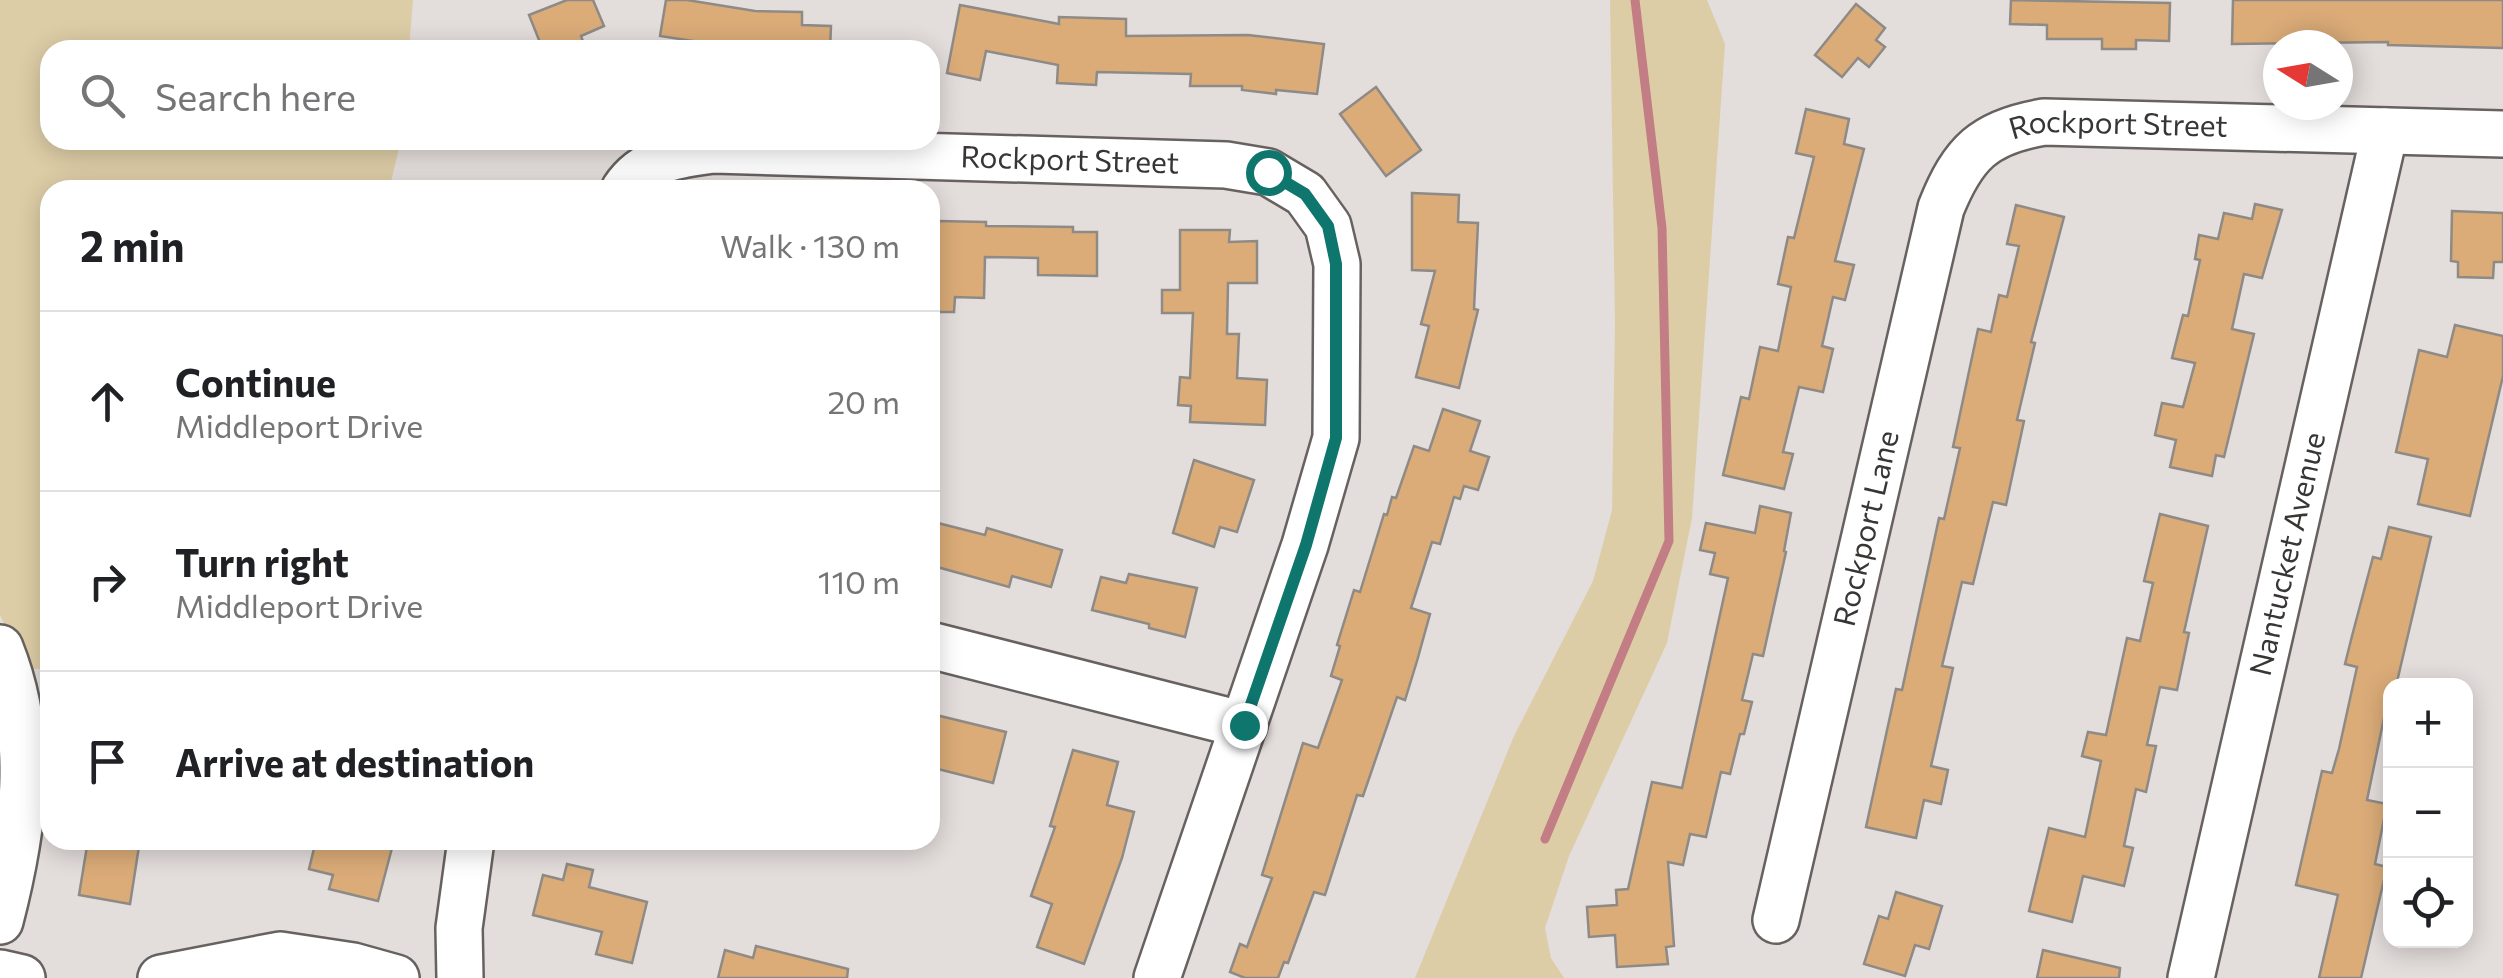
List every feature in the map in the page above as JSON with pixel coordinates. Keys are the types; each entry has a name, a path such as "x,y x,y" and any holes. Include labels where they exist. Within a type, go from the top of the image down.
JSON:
{"street":[{"name":"Rockport Street","path":"1979,146 2009,128 2044,122 2503,134"},
{"name":"Nantucket Avenue","path":"2191,978 2385,132"},
{"name":"Rockport Lane","path":"1776,920 1941,208 1955,174 1979,146"},
{"name":"Rockport Street","path":"634,180 652,163 685,153 714,150 1226,165 1268,172 1305,194 1328,226 1336,264 1336,438 1306,545 1158,978"},
{"path":"0,648 21,718 24,758 19,842 0,921"},
{"path":"940,648 1244,725"},
{"path":"460,978 459,928 469,850"},
{"path":"160,978 280,955 353,966 396,978"},
{"path":"0,973 22,978"}],"shaded area":[{"path":"0,0 413,0 410,40 40,40 40,150 399,150 391,180 40,180 40,669 27,669 0,615"},
{"path":"1610,0 1707,0 1725,44 1692,518 1667,643 1569,856 1545,928 1551,958 1564,978 1415,978 1514,736 1593,581 1612,510 1615,323"}],"building":[{"path":"567,0 593,0 604,26 581,36 582,40 539,40 529,15"},
{"path":"666,0 755,11 802,12 802,25 831,26 830,40 686,40 660,36"},
{"path":"2011,0 2170,3 2169,41 2136,40 2136,49 2102,49 2102,39 2047,39 2047,25 2010,24"},
{"path":"2233,0 2503,0 2503,48 2353,42 2353,30 2263,30 2263,44 2232,44"},
{"path":"1856,4 1885,28 1876,40 1885,47 1869,67 1858,58 1842,77 1815,55"},
{"path":"960,5 1059,24 1059,17 1126,19 1126,36 1248,35 1324,44 1317,94 1276,90 1276,94 1242,90 1242,86 1190,86 1191,74 1097,72 1096,85 1057,83 1058,65 986,51 980,80 947,73"},
{"path":"1376,87 1421,150 1386,176 1340,114"},
{"path":"1806,109 1849,119 1844,144 1864,149 1835,261 1854,265 1845,300 1833,297 1822,346 1833,349 1823,392 1799,387 1783,452 1793,454 1784,489 1723,475 1741,397 1749,399 1760,347 1778,351 1791,287 1778,284 1788,237 1794,238 1814,157 1796,153"},
{"path":"1412,193 1459,195 1458,222 1478,223 1474,309 1478,310 1459,388 1416,377 1429,326 1421,324 1435,271 1412,270"},
{"path":"2255,204 2282,210 2262,278 2244,274 2232,329 2254,334 2224,457 2216,455 2212,476 2170,467 2176,440 2155,435 2162,403 2183,407 2195,363 2172,358 2183,315 2188,316 2200,260 2195,259 2199,235 2218,239 2224,213 2252,219"},
{"path":"2016,205 2064,217 2031,342 2035,343 2017,420 2024,421 2006,505 1993,502 1973,584 1962,582 1942,666 1953,668 1931,766 1948,770 1941,804 1924,800 1916,838 1866,827 1896,689 1902,690 1939,518 1944,519 1960,448 1953,447 1978,329 1991,332 1999,295 2007,297 2019,246 2007,244"},
{"path":"2452,211 2503,213 2503,262 2494,262 2493,278 2458,277 2458,262 2451,261"},
{"path":"940,221 1073,227 1073,232 1097,232 1097,276 1038,275 1038,258 985,257 984,298 955,297 954,312 940,312"},
{"path":"1180,230 1230,230 1229,242 1257,241 1257,283 1228,283 1227,334 1239,334 1237,378 1267,380 1265,425 1190,422 1191,406 1178,405 1180,377 1190,378 1193,313 1162,313 1162,290 1180,290"},
{"path":"2455,325 2503,336 2503,376 2470,516 2418,504 2428,459 2396,452 2419,350 2447,357"},
{"path":"1443,409 1480,421 1470,451 1489,457 1478,490 1464,486 1460,499 1454,497 1440,544 1432,542 1411,608 1430,614 1405,700 1397,697 1363,796 1357,795 1325,895 1314,892 1288,963 1284,962 1278,978 1245,978 1230,972 1240,944 1247,947 1272,878 1262,875 1303,743 1318,748 1342,680 1331,676 1354,590 1360,592 1384,514 1387,515 1392,497 1396,498 1414,446 1429,451"},
{"path":"1194,460 1254,480 1237,532 1220,527 1214,547 1173,533"},
{"path":"1760,506 1791,513 1763,656 1753,654 1742,700 1752,702 1744,734 1740,734 1730,774 1721,772 1706,837 1690,834 1683,865 1668,862 1674,946 1666,947 1668,964 1617,967 1615,935 1589,937 1587,907 1617,905 1616,890 1628,889 1652,782 1682,788 1728,578 1710,574 1715,553 1700,550 1706,523 1755,533"},
{"path":"2160,514 2208,526 2184,632 2189,633 2177,690 2160,687 2147,745 2156,746 2146,792 2136,789 2124,846 2133,848 2124,886 2083,876 2072,922 2029,911 2049,828 2085,837 2101,761 2082,756 2088,732 2106,735 2127,638 2140,641 2153,583 2144,581"},
{"path":"940,524 985,535 987,528 1062,550 1051,587 1012,576 1009,587 940,568"},
{"path":"2389,527 2431,537 2398,678 2383,678 2383,723 2367,800 2383,803 2375,864 2383,866 2383,884 2361,978 2319,978 2338,895 2296,885 2322,771 2332,773 2339,749 2357,667 2345,664 2352,636 2373,557 2381,559"},
{"path":"1129,574 1197,588 1185,637 1092,610 1101,577 1126,583"},
{"path":"940,716 1006,732 993,783 940,770"},
{"path":"1073,750 1118,762 1107,805 1134,812 1084,964 1037,947 1052,904 1031,896 1055,827 1050,826"},
{"path":"86,850 138,850 130,904 79,895"},
{"path":"314,850 391,850 378,901 329,889 333,875 309,869"},
{"path":"567,864 593,870 589,887 647,902 632,963 596,954 602,932 533,915 543,875 563,880"},
{"path":"1896,892 1942,906 1929,949 1915,945 1905,976 1864,964 1879,916 1888,919"},
{"path":"756,946 848,969 847,978 718,978 725,950 753,958"},
{"path":"2043,950 2120,968 2119,978 2037,978"}],"waterway":[{"path":"1545,839 1669,541 1662,228 1635,0"}],"route":[{"path":"1244,725 1306,545 1336,438 1336,264 1328,226 1305,194 1268,172"}]}
